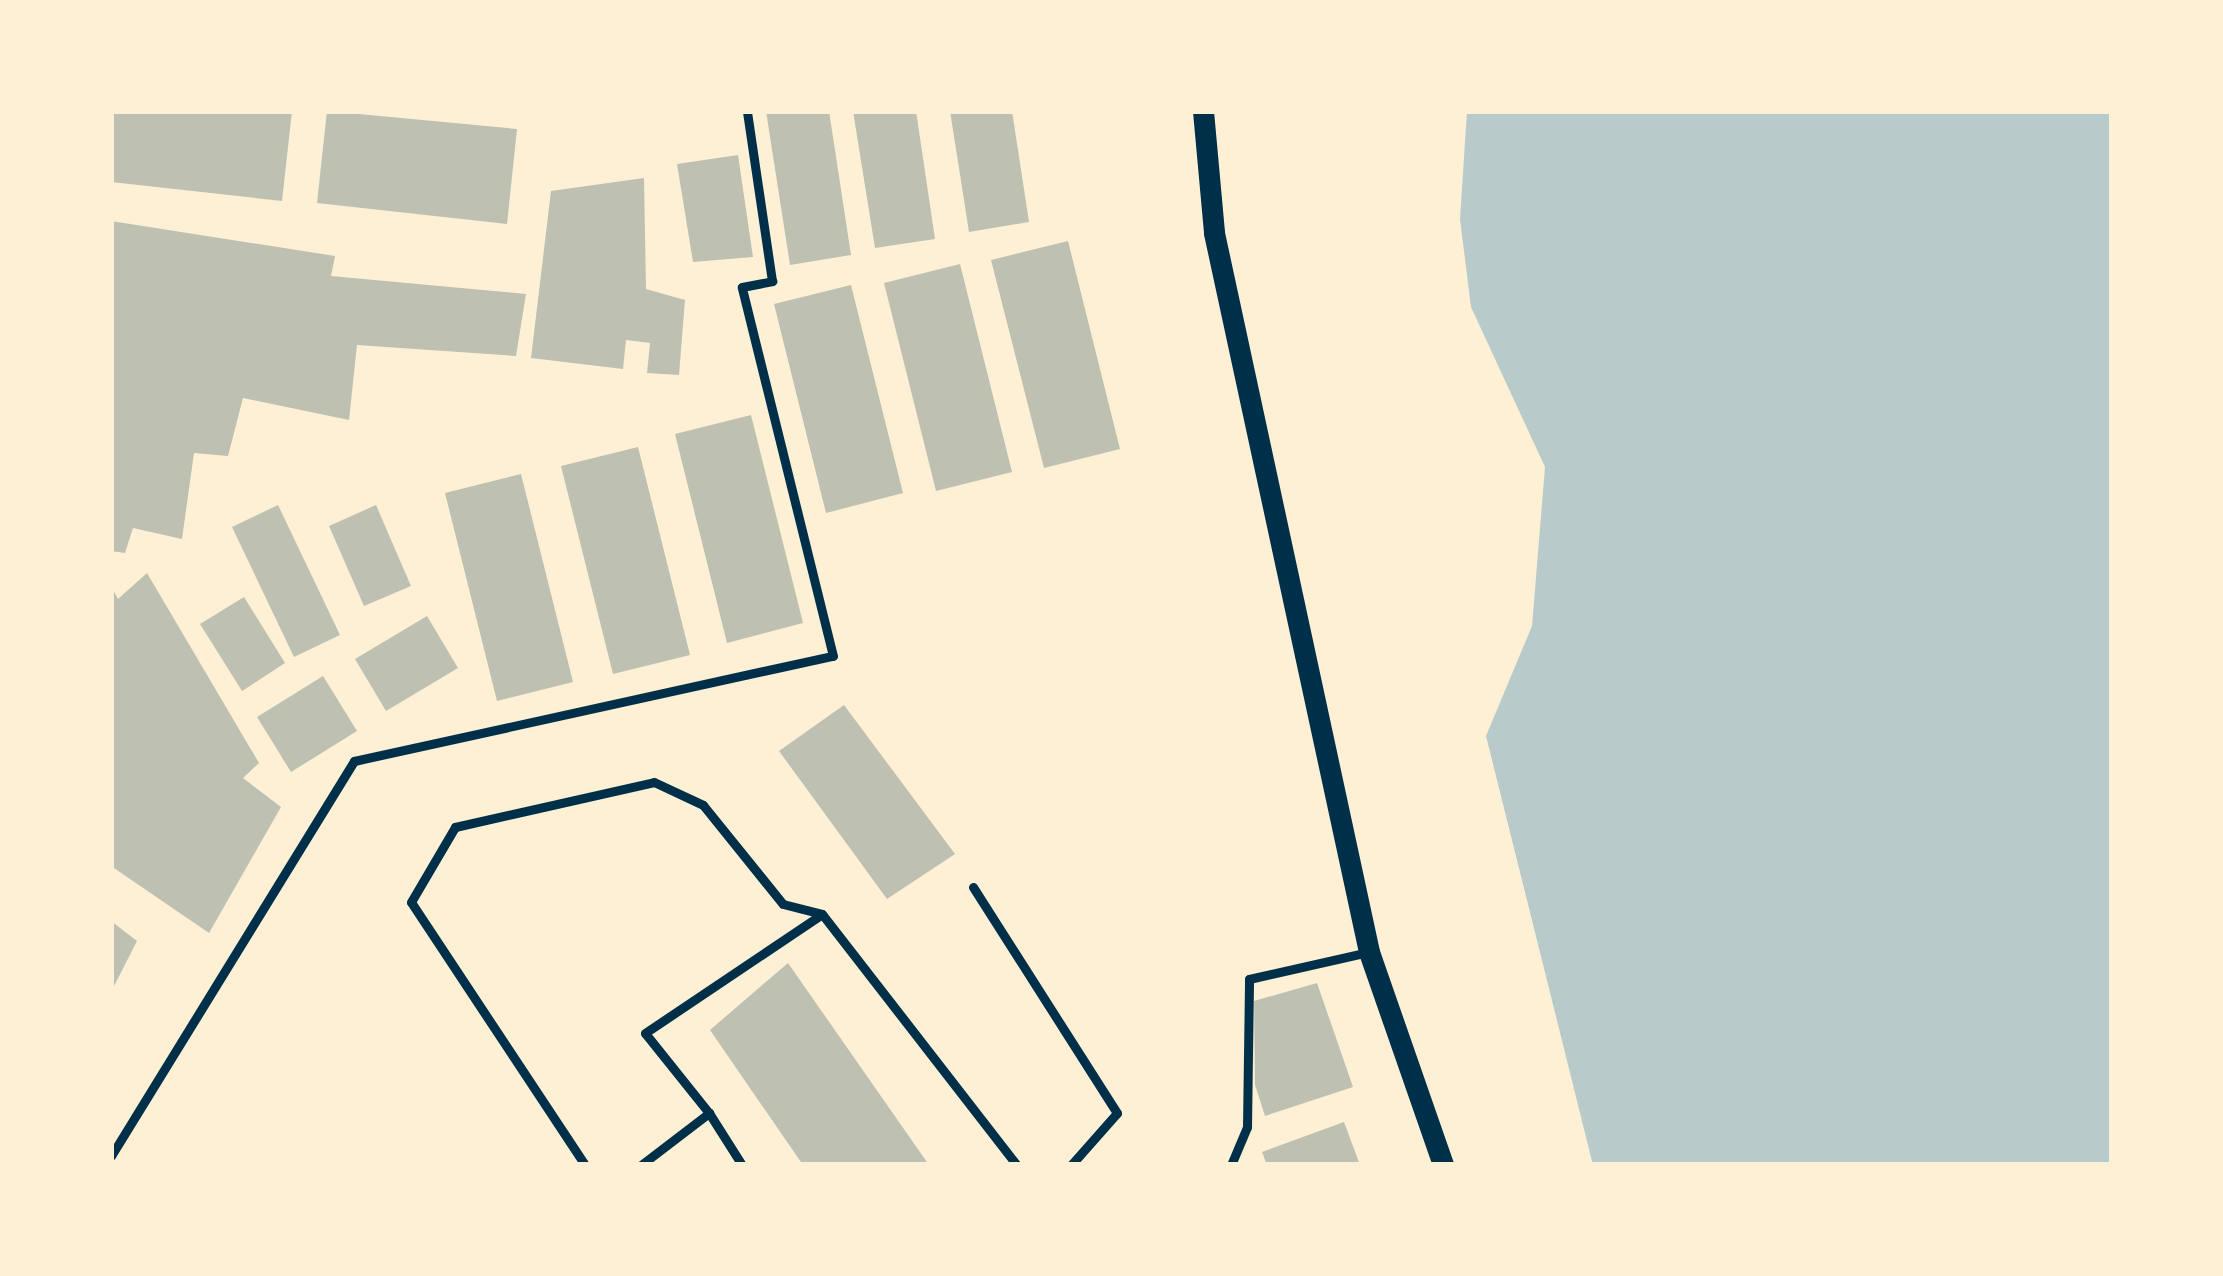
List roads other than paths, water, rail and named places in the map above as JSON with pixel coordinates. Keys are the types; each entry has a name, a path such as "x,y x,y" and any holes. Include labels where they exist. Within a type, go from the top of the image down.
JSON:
{"street":[{"path":"1203,111 1214,233 1369,952 1443,1165"}],"lane":[{"path":"111,1156 354,761 833,656 742,287 772,280 747,111"},
{"path":"585,1165 411,902 455,827 654,782 704,805 783,904 821,914 1017,1165"},
{"path":"973,887 1117,1113 1071,1165"},
{"path":"742,1165 709,1113 646,1034 821,914"},
{"path":"1231,1165 1247,1126 1249,980 1369,952"},
{"path":"641,1165 709,1113"}]}
